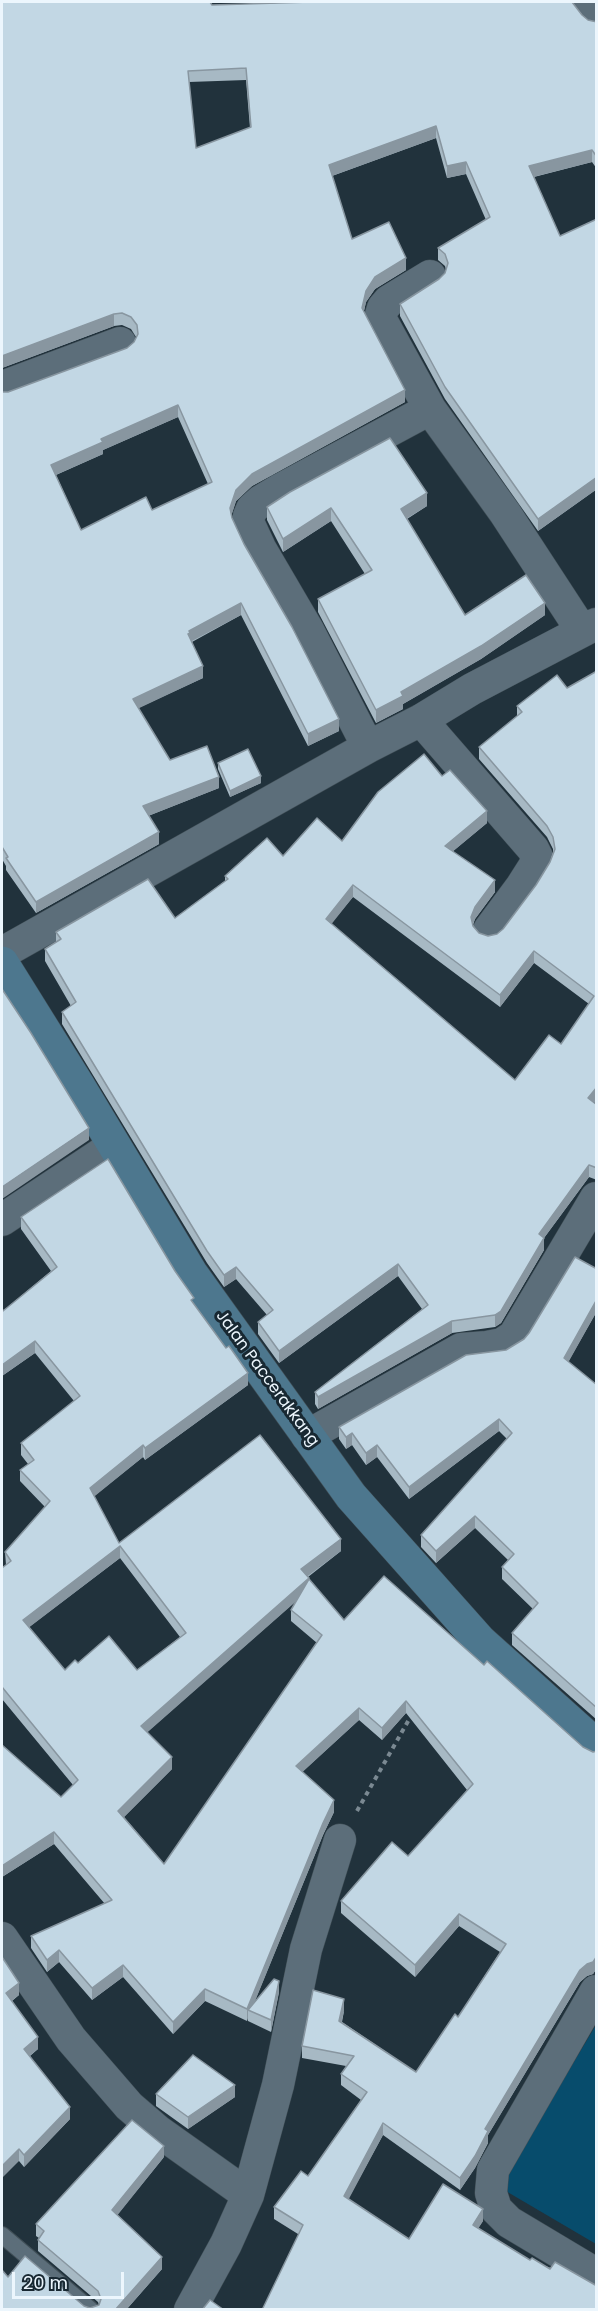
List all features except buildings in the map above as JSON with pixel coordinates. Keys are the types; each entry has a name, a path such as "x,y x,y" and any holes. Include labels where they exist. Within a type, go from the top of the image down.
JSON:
{"main road":[{"name":"Jalan Paccerakkang","path":"2,963 191,1273 351,1497 480,1641 597,1744"}],"street":[{"path":"586,2 597,16"},
{"path":"2,953 368,747 421,720 472,689 589,628 430,409 380,318 383,308 389,301 429,276"},
{"path":"2,387 120,343"},
{"path":"368,747 308,630 260,548 248,522 249,516 252,509 261,501 281,489 430,409"},
{"path":"421,720 533,849 537,857 535,865 521,887 489,930"},
{"path":"2,1220 113,1146"},
{"path":"307,1436 461,1349 502,1344 514,1336 597,1198"},
{"path":"190,2310 226,2244 248,2195 278,2085 306,1949 340,1840"},
{"path":"2,1938 71,2039 129,2106 158,2131 248,2195"},
{"path":"597,1991 493,2170 491,2193 496,2209 509,2222 597,2274"}],"lane":[{"path":"2,2235 91,2310"}],"path":[{"path":"340,1840 412,1714"}],"shaded area":[{"path":"596,2025 596,2244 499,2187"}]}
